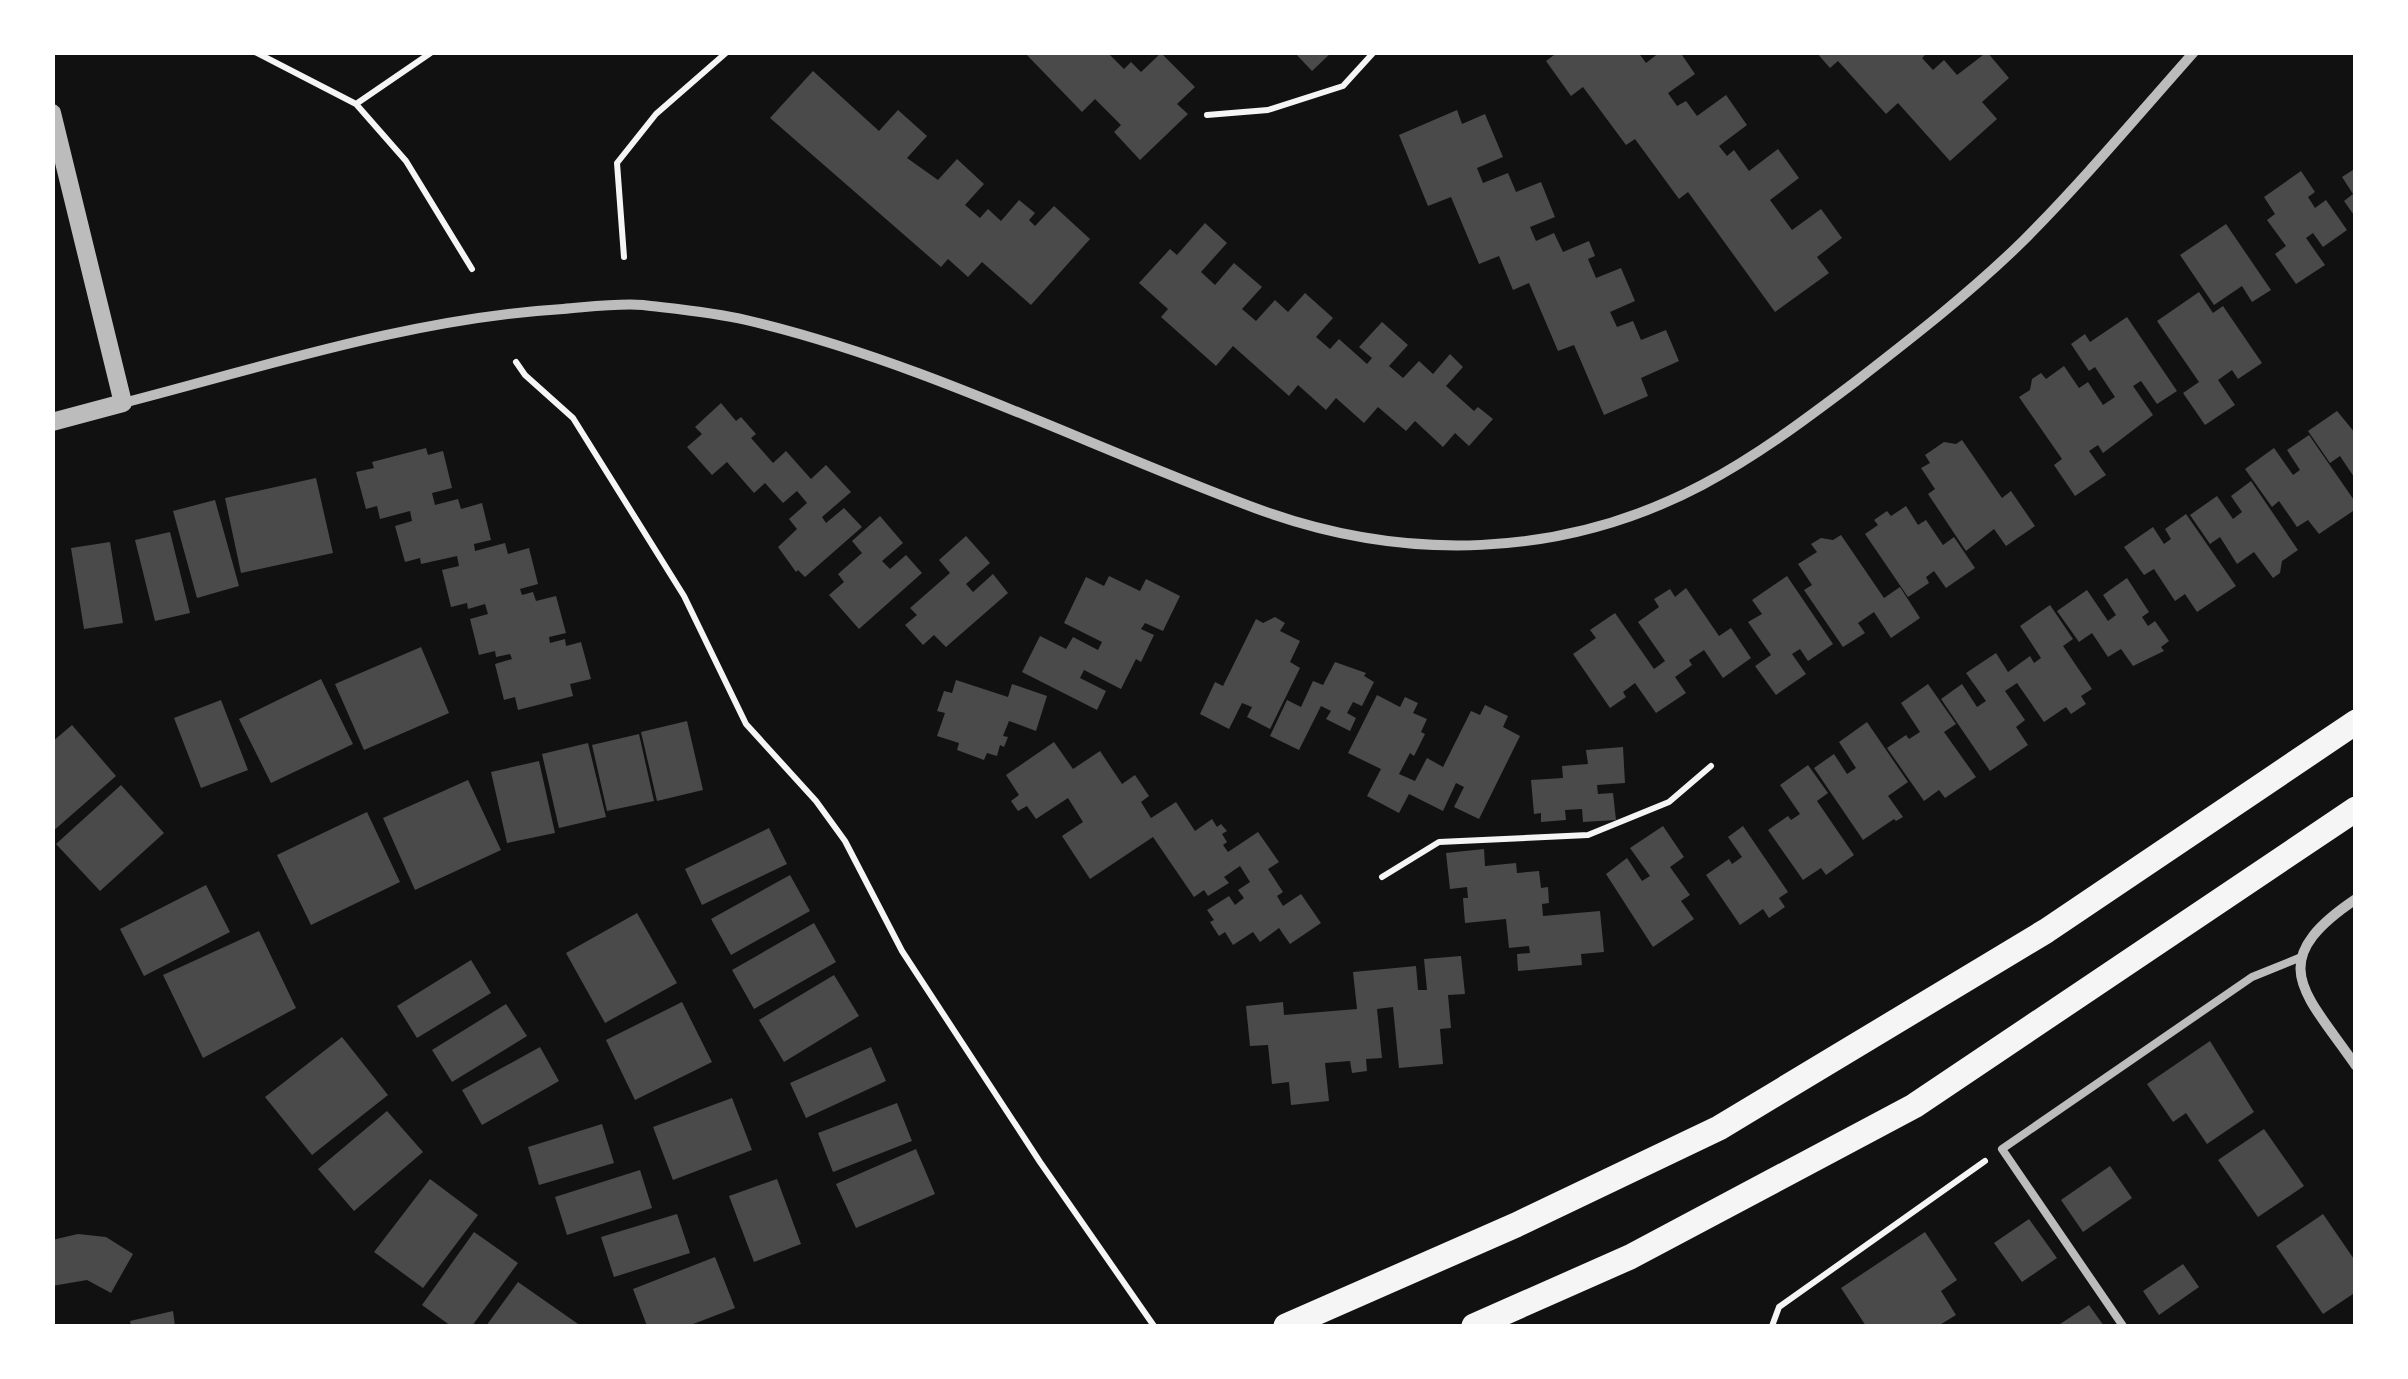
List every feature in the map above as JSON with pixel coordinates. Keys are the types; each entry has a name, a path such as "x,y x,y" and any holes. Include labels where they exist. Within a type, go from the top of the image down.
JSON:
{"main road":[{"path":"1286,1326 1516,1225 1719,1128 2046,931 2356,722"},
{"path":"1474,1326 1630,1257 1914,1106 2356,808"}],"street":[{"path":"52,422 391,336 494,316 635,304 741,318 838,346 1260,510 1352,537 1492,547 1532,542 1632,516 1699,487 1754,456 1811,416 1928,326 2023,241 2194,52"},
{"path":"52,113 122,403"},
{"path":"2356,899 2313,933 2299,958 2302,986 2356,1066"}],"lane":[{"path":"2123,1326 2002,1150 2252,977 2299,958"}],"path":[{"path":"255,52 356,104 406,161 472,269"},
{"path":"356,104 432,52"},
{"path":"624,257 617,163 656,114 727,52"},
{"path":"1206,115 1268,110 1343,86 1374,52"},
{"path":"516,362 524,375 573,418 684,596 746,724 816,801 846,842 902,951 1040,1162 1154,1326"},
{"path":"1382,876 1439,842 1588,835 1669,802 1710,766"},
{"path":"1772,1326 1779,1306 2002,1150"}],"building":[{"path":"1024,52 1112,52 1110,55 1124,69 1131,62 1141,72 1161,53 1195,87 1177,104 1188,114 1140,160 1114,132 1121,125 1095,99 1082,112"},
{"path":"1294,52 1332,52 1312,71"},
{"path":"1558,52 1638,52 1646,63 1660,52 1680,52 1695,74 1668,93 1677,106 1686,101 1697,116 1726,95 1747,125 1719,146 1727,156 1734,150 1749,171 1778,149 1799,178 1770,200 1792,230 1821,209 1842,238 1817,257 1829,273 1775,312 1688,192 1679,199 1635,139 1626,145 1583,87 1571,96 1546,61"},
{"path":"1816,52 1928,52 1922,58 1933,70 1944,60 1957,75 1987,52 2009,78 1982,102 1997,119 1950,161 1898,103 1886,114 1838,61 1830,68"},
{"path":"813,71 879,131 898,110 927,136 907,158 938,180 957,159 984,184 965,205 980,218 988,209 1001,221 1019,200 1035,213 1029,220 1035,226 1054,206 1090,239 1031,305 982,262 968,277 948,259 941,267 770,118"},
{"path":"1457,110 1462,124 1485,114 1503,157 1477,168 1483,183 1508,173 1516,192 1541,182 1555,217 1530,227 1536,241 1554,233 1563,252 1589,241 1595,256 1588,259 1596,278 1621,268 1635,301 1610,312 1617,327 1633,321 1641,340 1666,330 1679,361 1641,378 1648,396 1604,415 1574,345 1558,351 1529,283 1513,290 1499,256 1479,264 1451,197 1428,206 1399,135"},
{"path":"2356,168 2356,218 2344,201 2353,194 2342,177"},
{"path":"2301,171 2315,192 2308,197 2315,208 2326,200 2347,230 2323,247 2313,233 2306,238 2325,265 2296,284 2275,254 2286,246 2267,220 2275,214 2264,197"},
{"path":"1205,223 1227,243 1201,272 1215,285 1234,263 1262,287 1242,309 1256,321 1275,300 1288,312 1305,293 1333,318 1316,337 1330,349 1339,339 1367,364 1372,358 1359,347 1382,322 1408,345 1389,366 1403,378 1419,361 1433,374 1450,354 1463,367 1446,386 1474,411 1478,407 1493,419 1469,446 1455,433 1443,447 1415,421 1406,431 1378,407 1364,423 1336,398 1326,410 1298,385 1289,396 1233,346 1216,366 1161,317 1168,309 1139,283 1170,249 1177,255"},
{"path":"2226,224 2271,290 2252,302 2242,286 2214,305 2180,255"},
{"path":"2199,292 2213,313 2223,306 2262,363 2238,379 2232,370 2218,380 2235,405 2205,425 2183,393 2199,382 2157,321"},
{"path":"2127,317 2177,391 2157,404 2141,381 2133,386 2153,415 2103,453 2098,445 2089,451 2106,475 2075,496 2054,465 2062,459 2019,397 2030,390 2032,379 2041,373 2046,379 2064,366 2079,388 2088,382 2103,405 2115,397 2095,367 2089,371 2071,344 2085,334 2090,342"},
{"path":"721,403 736,421 741,417 756,434 751,438 773,463 786,451 811,479 826,465 851,492 822,517 826,523 844,508 862,527 805,577 796,572 778,547 797,529 789,519 807,503 797,491 783,503 765,483 754,493 727,462 712,475 687,447 702,434 695,427"},
{"path":"2337,411 2356,434 2356,480 2340,456 2330,463 2308,431"},
{"path":"2309,435 2356,503 2356,509 2319,534 2308,520 2297,527 2279,501 2272,507 2245,469 2274,448 2293,475 2300,470 2287,450"},
{"path":"1962,440 2002,498 2011,491 2035,526 2006,546 1994,529 1966,551 1928,494 1935,489 1921,468 1930,463 1925,455 1944,442 1956,444"},
{"path":"426,448 428,455 443,451 452,488 432,493 435,505 458,499 461,509 482,503 491,540 474,544 475,551 505,543 508,554 529,548 538,584 520,589 522,595 533,592 536,601 556,596 566,633 549,637 550,643 565,639 566,646 581,642 591,679 570,684 573,696 518,710 515,697 504,700 495,664 512,659 510,654 496,657 495,651 479,655 470,619 488,614 485,604 468,609 467,603 451,607 442,570 459,566 457,556 421,564 420,558 405,562 395,526 412,521 410,511 380,519 377,506 366,509 356,472 374,468 372,462"},
{"path":"316,478 333,553 241,573 225,498"},
{"path":"2251,481 2298,550 2282,561 2280,573 2273,578 2254,552 2237,564 2220,537 2210,544 2190,515 2217,496 2233,519 2242,512 2231,496"},
{"path":"215,500 239,586 197,598 173,511"},
{"path":"1906,506 1918,525 1926,520 1943,545 1954,537 1975,568 1946,588 1934,571 1926,577 1929,583 1908,597 1865,534 1878,525 1874,520 1887,511 1891,516"},
{"path":"2186,514 2236,586 2197,612 2185,594 2175,601 2154,569 2144,575 2124,547 2153,527 2164,544 2171,539 2165,529"},
{"path":"880,516 903,543 882,561 890,569 906,555 922,573 859,629 829,595 844,582 838,574 862,553 852,541"},
{"path":"170,532 190,613 155,621 135,540"},
{"path":"1841,535 1884,598 1900,587 1920,618 1891,638 1874,612 1858,623 1865,633 1843,647 1804,590 1812,585 1798,564 1817,552 1811,544"},
{"path":"966,536 990,563 966,584 973,592 993,574 1008,593 946,647 934,635 923,645 905,625 917,615 910,608 950,573 939,560"},
{"path":"110,542 123,623 84,629 71,548"},
{"path":"1109,576 1140,591 1146,579 1180,596 1163,631 1145,623 1141,629 1154,635 1121,689 1084,670 1080,678 1106,691 1097,710 1022,672 1040,636 1066,649 1073,637 1098,650 1102,642 1064,623 1086,577 1104,586"},
{"path":"1787,576 1833,644 1808,661 1800,649 1792,654 1806,674 1776,695 1755,666 1771,655 1748,622 1762,614 1752,600"},
{"path":"2127,578 2149,612 2142,617 2148,626 2155,621 2169,641 2161,647 2164,651 2133,666 2121,649 2108,657 2092,633 2079,642 2057,611 2087,590 2108,621 2116,615 2103,595"},
{"path":"1686,588 1719,636 1731,628 1751,658 1723,678 1704,650 1675,677 1686,693 1656,713 1635,683 1623,692 1626,697 1610,708 1573,654 1596,638 1590,630 1615,613 1654,669 1665,661 1638,622 1659,607 1654,599 1670,589 1675,597"},
{"path":"2050,605 2073,639 2063,646 2092,689 2081,696 2086,704 2071,714 2066,707 2044,722 2017,683 2005,691 2025,720 2016,727 2028,745 1990,771 1941,699 1962,684 1977,707 1986,701 1966,673 1996,653 2008,672 2030,656 2034,663 2041,658 2020,626"},
{"path":"1275,617 1285,623 1280,631 1300,641 1290,662 1300,668 1270,729 1247,717 1252,707 1242,703 1229,729 1200,714 1215,682 1223,686 1256,619 1263,623"},
{"path":"421,647 449,713 364,750 335,684"},
{"path":"1335,662 1366,673 1364,676 1374,682 1362,706 1353,702 1347,713 1356,718 1350,731 1326,719 1331,711 1321,706 1299,750 1270,736 1287,700 1301,707 1313,681 1323,685"},
{"path":"321,679 353,744 271,783 239,719"},
{"path":"956,680 1008,697 1012,684 1047,696 1036,731 1009,721 1003,736 1008,737 1004,747 1000,745 997,756 987,753 984,760 957,750 959,743 937,736 945,713 937,711 944,691 952,693"},
{"path":"1928,684 1956,724 1944,732 1976,777 1945,798 1939,790 1924,801 1887,748 1906,735 1909,739 1920,732 1901,703"},
{"path":"1377,695 1400,707 1405,697 1418,703 1413,713 1427,719 1421,732 1425,734 1414,756 1410,753 1399,774 1415,781 1427,758 1443,767 1471,711 1480,715 1485,705 1508,716 1503,727 1520,736 1479,819 1454,807 1464,787 1456,783 1443,811 1409,794 1399,813 1367,796 1381,769 1348,753"},
{"path":"221,700 248,770 201,788 174,718"},
{"path":"687,721 703,790 657,801 641,732"},
{"path":"1867,722 1908,782 1888,796 1903,817 1863,840 1814,768 1834,754 1847,774 1856,768 1839,742"},
{"path":"72,725 116,776 52,832 52,742"},
{"path":"639,734 654,801 607,811 592,745"},
{"path":"1054,742 1073,769 1100,751 1122,784 1135,775 1149,796 1141,802 1151,818 1176,802 1195,831 1212,819 1217,827 1221,824 1227,831 1222,834 1228,852 1258,832 1279,862 1268,869 1283,892 1277,896 1283,906 1301,894 1321,923 1290,944 1279,928 1260,942 1253,932 1233,945 1225,932 1219,936 1207,910 1229,896 1235,905 1244,898 1238,890 1250,882 1240,866 1224,877 1229,883 1208,896 1204,890 1194,897 1153,837 1090,879 1062,836 1083,822 1068,798 1036,819 1027,806 1018,811 1011,801 1019,795 1006,775"},
{"path":"588,743 606,817 559,828 542,754"},
{"path":"1623,747 1625,783 1597,785 1598,794 1613,793 1616,820 1583,822 1582,809 1565,810 1566,820 1541,822 1541,813 1534,814 1531,780 1563,778 1562,766 1588,764 1586,750"},
{"path":"539,761 555,833 507,843 491,772"},
{"path":"1808,765 1828,793 1817,801 1854,855 1826,875 1821,868 1803,880 1768,830 1788,816 1791,820 1800,814 1780,785"},
{"path":"468,780 501,850 415,890 383,818"},
{"path":"121,785 164,833 100,891 56,844"},
{"path":"367,812 400,882 311,925 277,855"},
{"path":"1663,826 1684,857 1670,867 1690,895 1681,901 1694,919 1653,947 1606,874 1627,858 1642,881 1650,876 1630,848"},
{"path":"1743,826 1788,892 1779,898 1785,907 1769,918 1763,909 1740,925 1706,875 1729,859 1732,864 1742,857 1728,837"},
{"path":"769,828 787,864 702,905 685,869"},
{"path":"1484,849 1485,866 1516,863 1517,873 1539,871 1541,888 1548,887 1549,903 1542,904 1543,916 1600,911 1604,952 1581,954 1582,965 1518,971 1517,954 1530,953 1529,946 1509,948 1506,919 1465,923 1463,898 1468,898 1467,887 1450,889 1446,853"},
{"path":"790,875 810,911 731,955 711,919"},
{"path":"206,885 230,932 144,976 120,929"},
{"path":"637,913 677,983 605,1023 566,953"},
{"path":"814,923 836,962 754,1009 732,970"},
{"path":"259,931 296,1008 203,1058 163,975"},
{"path":"1461,956 1465,994 1448,995 1451,1028 1440,1029 1443,1064 1399,1068 1393,1007 1377,1009 1382,1058 1366,1059 1367,1071 1352,1073 1350,1061 1325,1063 1329,1101 1291,1105 1289,1082 1272,1084 1268,1045 1250,1046 1246,1006 1283,1002 1284,1015 1357,1009 1353,972 1416,966 1418,990 1427,990 1424,959"},
{"path":"471,960 491,993 417,1038 397,1006"},
{"path":"834,975 859,1016 784,1062 759,1020"},
{"path":"682,1002 712,1062 635,1100 606,1040"},
{"path":"506,1004 527,1036 452,1082 432,1050"},
{"path":"342,1037 388,1095 312,1155 265,1097"},
{"path":"2210,1041 2254,1112 2207,1144 2186,1113 2173,1122 2147,1084"},
{"path":"540,1047 559,1081 482,1125 462,1090"},
{"path":"871,1047 886,1081 806,1118 790,1083"},
{"path":"732,1098 752,1150 673,1180 653,1127"},
{"path":"897,1103 912,1141 833,1172 818,1133"},
{"path":"387,1111 423,1152 354,1211 318,1169"},
{"path":"602,1124 614,1163 539,1185 528,1147"},
{"path":"2264,1129 2304,1186 2258,1217 2218,1160"},
{"path":"916,1149 935,1194 856,1228 836,1184"},
{"path":"2110,1166 2132,1198 2083,1232 2061,1200"},
{"path":"640,1170 652,1208 567,1235 555,1197"},
{"path":"430,1179 478,1215 423,1288 374,1252"},
{"path":"777,1179 801,1244 754,1262 729,1196"},
{"path":"677,1214 690,1253 614,1277 601,1237"},
{"path":"2323,1214 2356,1262 2356,1292 2323,1314 2276,1246"},
{"path":"2029,1219 2057,1258 2022,1282 1994,1243"},
{"path":"474,1232 518,1263 472,1326 451,1326 422,1305"},
{"path":"1925,1232 1957,1280 1941,1291 1956,1315 1938,1326 1866,1326 1841,1288"},
{"path":"78,1234 106,1237 133,1254 111,1293 87,1280 52,1286 52,1240"},
{"path":"715,1257 735,1308 688,1326 647,1326 633,1289"},
{"path":"2183,1264 2199,1287 2159,1315 2143,1291"},
{"path":"518,1282 581,1326 486,1326"},
{"path":"2089,1305 2104,1326 2057,1326"},
{"path":"173,1311 175,1326 131,1326 130,1321"}]}
